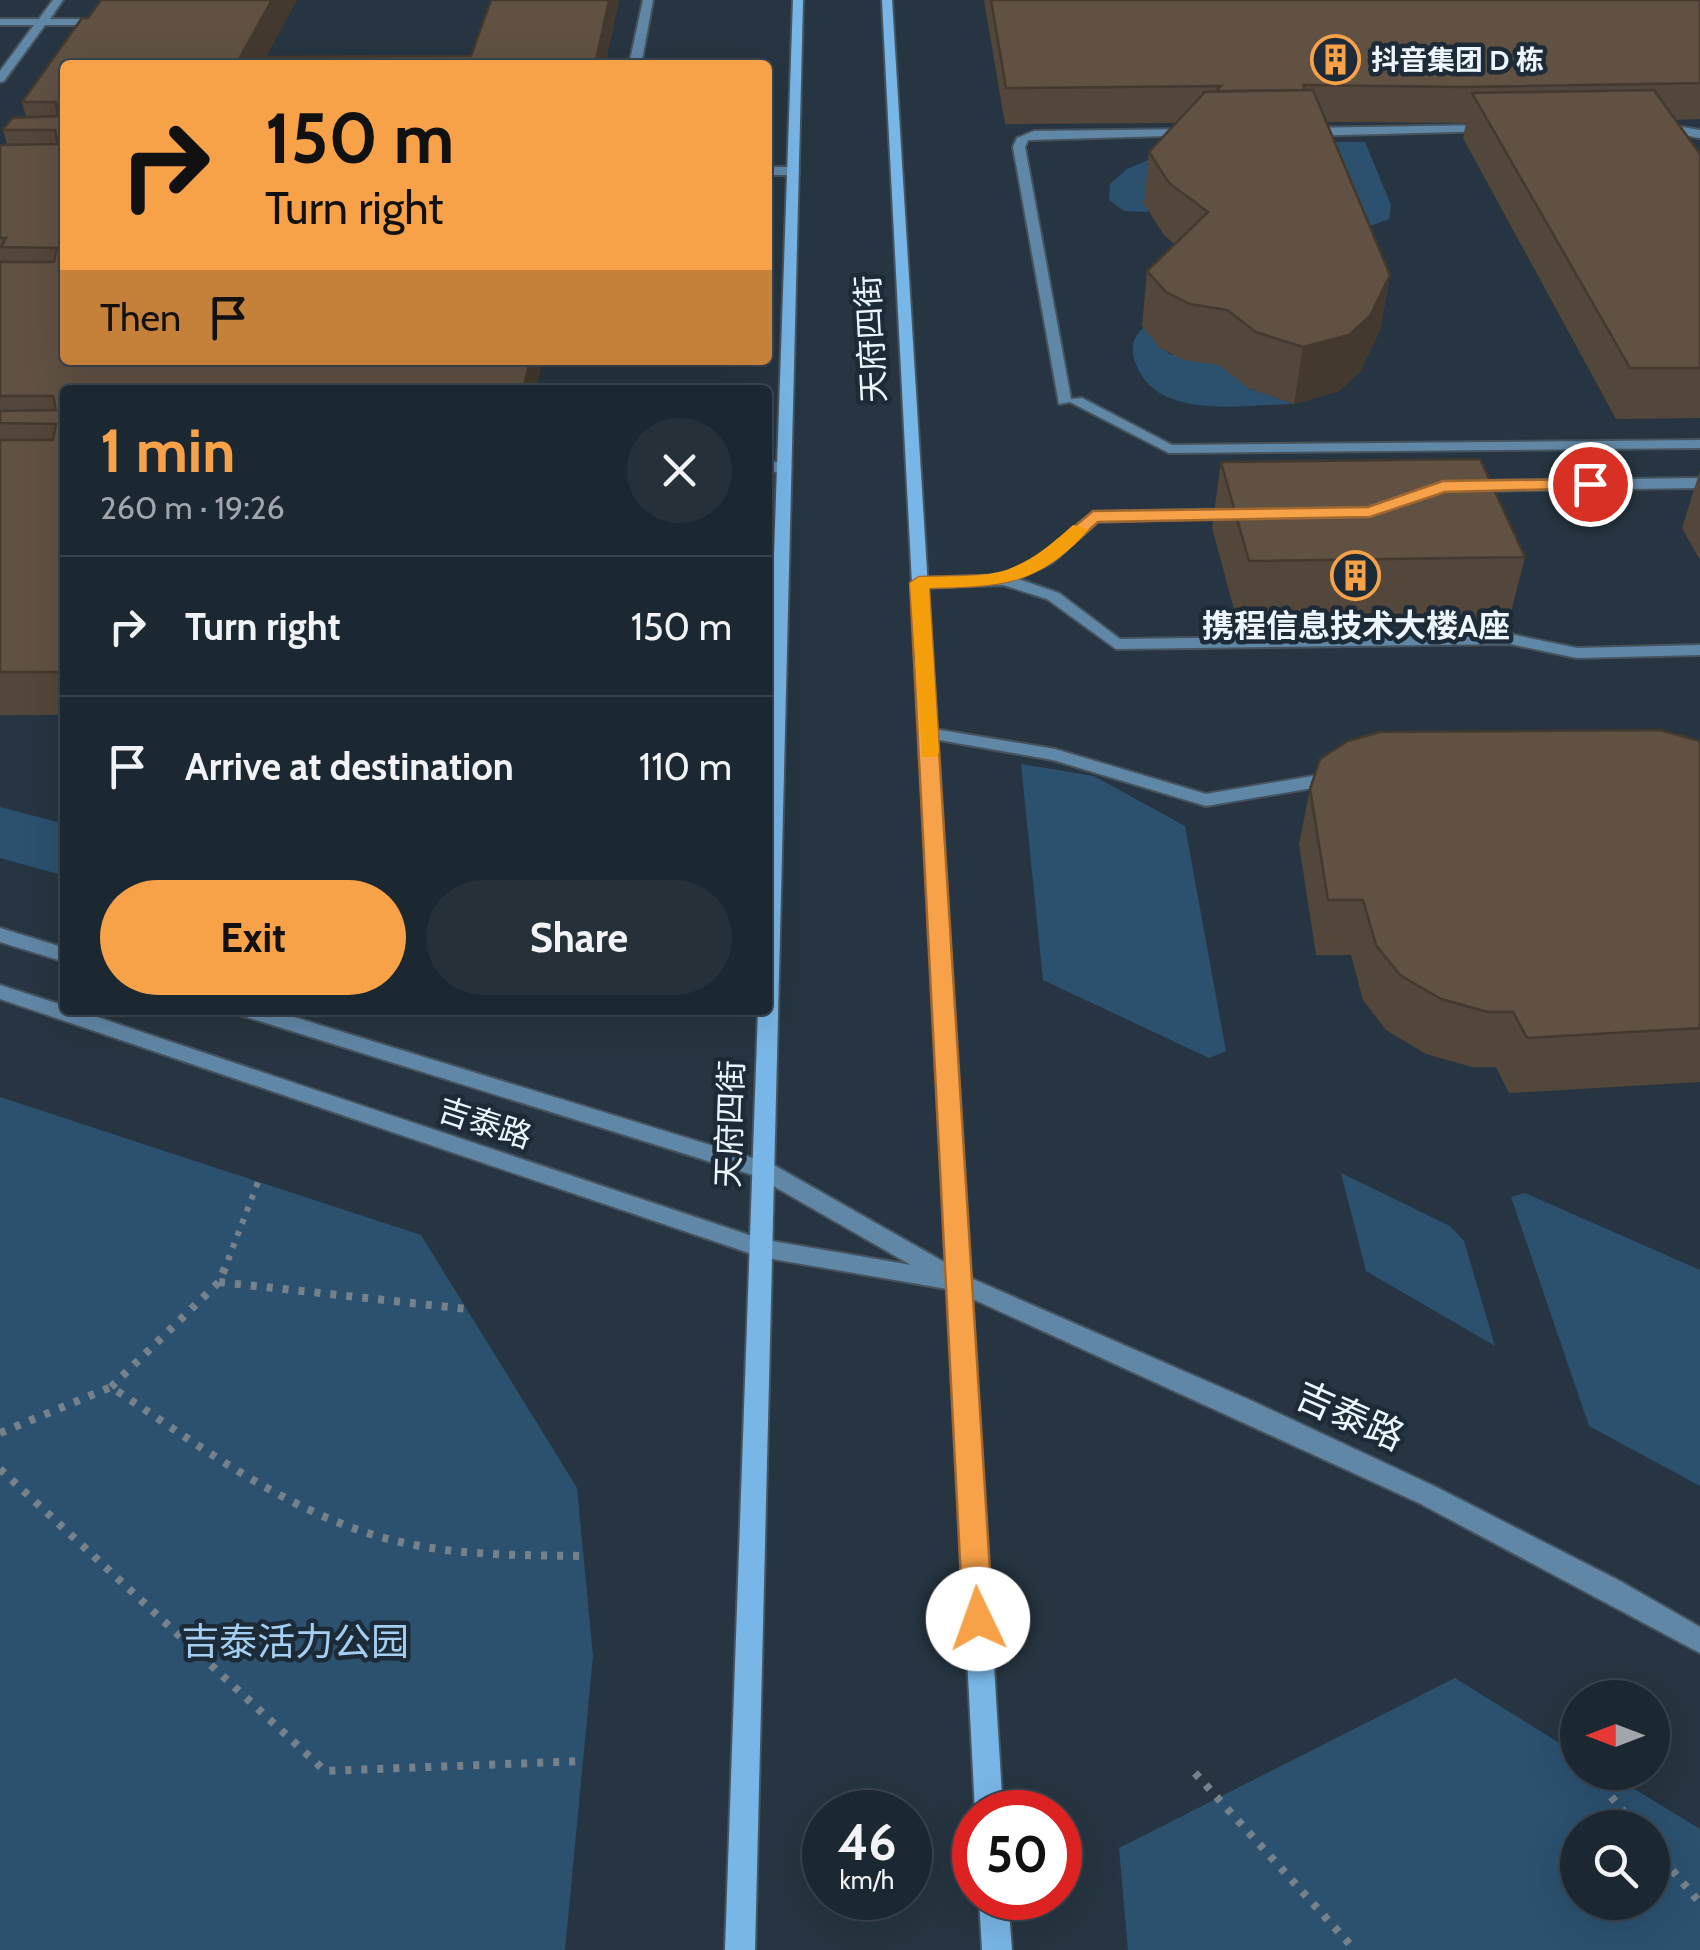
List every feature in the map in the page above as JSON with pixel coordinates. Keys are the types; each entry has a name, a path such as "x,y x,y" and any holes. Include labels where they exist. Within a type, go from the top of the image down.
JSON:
{"main road":[{"name":"天府四街","path":"772,702 776,468 793,171 798,0"},
{"name":"天府四街","path":"887,0 988,1790"},
{"name":"天府四街","path":"740,1950 767,1015"},
{"path":"995,1920 997,1950"}],"street":[{"path":"0,79 58,0"},
{"path":"636,60 648,0"},
{"path":"0,22 115,22"},
{"path":"1648,128 1700,134"},
{"path":"1292,132 1509,129"},
{"path":"1212,133 1023,138 1019,146 1070,401 1169,449 1700,444"},
{"path":"772,171 793,171"},
{"path":"1443,486 1700,483"},
{"path":"1004,580 1046,560 1093,516 1251,514"},
{"path":"919,583 1004,580 1053,596 1116,644 1510,639 1578,653 1700,650"},
{"path":"928,733 1055,755 1206,800 1356,774"},
{"path":"0,935 60,953"},
{"name":"吉泰路","path":"0,992 60,1013"},
{"name":"吉泰路","path":"66,1015 312,1101 761,1248 960,1282"},
{"name":"吉泰路","path":"263,1015 764,1170 960,1282 1442,1499 1582,1571 1700,1641"}],"path":[{"path":"0,1433 111,1387 218,1282 258,1182"},
{"path":"218,1282 467,1309"},
{"path":"111,1387 267,1489 372,1534 463,1552 583,1556"},
{"path":"0,1468 325,1771 583,1761"},
{"path":"1195,1773 1355,1950"},
{"path":"1606,1790 1622,1810"},
{"path":"1670,1867 1700,1903"}],"green space":[{"path":"1263,142 1365,142 1391,205 1389,219 1370,226 1147,205 1148,212 1124,211 1109,200 1110,184 1127,169 1157,156"},
{"path":"1148,324 1153,339 1169,354 1226,365 1248,388 1294,404 1205,406 1163,395 1147,382 1134,358 1134,342"},
{"path":"1021,764 1094,776 1185,826 1226,1051 1209,1058 1043,980"},
{"path":"0,807 60,823 58,874 0,858"},
{"name":"吉泰活力公园","path":"0,1097 421,1235 577,1488 593,1656 565,1950 0,1950"},
{"path":"1341,1173 1450,1226 1464,1241 1495,1346 1366,1271"},
{"path":"1525,1193 1700,1270 1700,1486 1589,1426 1511,1197"},
{"path":"1455,1678 1560,1743 1560,1790 1636,1790 1669,1810 1560,1810 1560,1920 1670,1920 1670,1811 1700,1829 1700,1950 1128,1950 1119,1848"}],"building":[{"path":"101,0 272,0 240,57 471,56 491,0 609,0 596,60 60,60 60,365 529,365 524,385 60,385 60,672 0,672 0,440 53,440 56,424 0,423 0,411 56,410 53,396 0,396 0,262 54,262 57,248 1,247 6,238 0,238 0,145 58,144 55,130 3,130 12,118 58,116 56,102 22,102 82,18 88,18"},
{"path":"991,0 1700,0 1700,83 1303,85 1305,90 1216,91 1221,86 1006,88"},
{"path":"1313,90 1390,275 1370,316 1349,335 1303,347 1256,332 1227,310 1190,304 1166,292 1147,271 1208,212 1169,183 1149,152 1205,92"},
{"path":"1654,90 1700,154 1700,368 1630,368 1472,93"},
{"path":"1480,459 1525,557 1249,561 1221,462"},
{"path":"1660,730 1700,741 1700,1028 1527,1038 1513,1012 1488,1012 1441,999 1400,975 1376,945 1363,900 1328,900 1310,789 1320,759 1348,741 1380,732"}],"slow traffic":[{"path":"929,752 919,583 1004,580 1046,560 1080,529"}],"place":[{"name":"抖音集团 D 栋","path":"1336,60"},
{"name":"携程信息技术大楼A座","path":"1356,576"}],"route":[{"path":"978,1619 919,583 1004,580 1046,560 1093,516 1370,512 1443,486 1590,484"}]}
